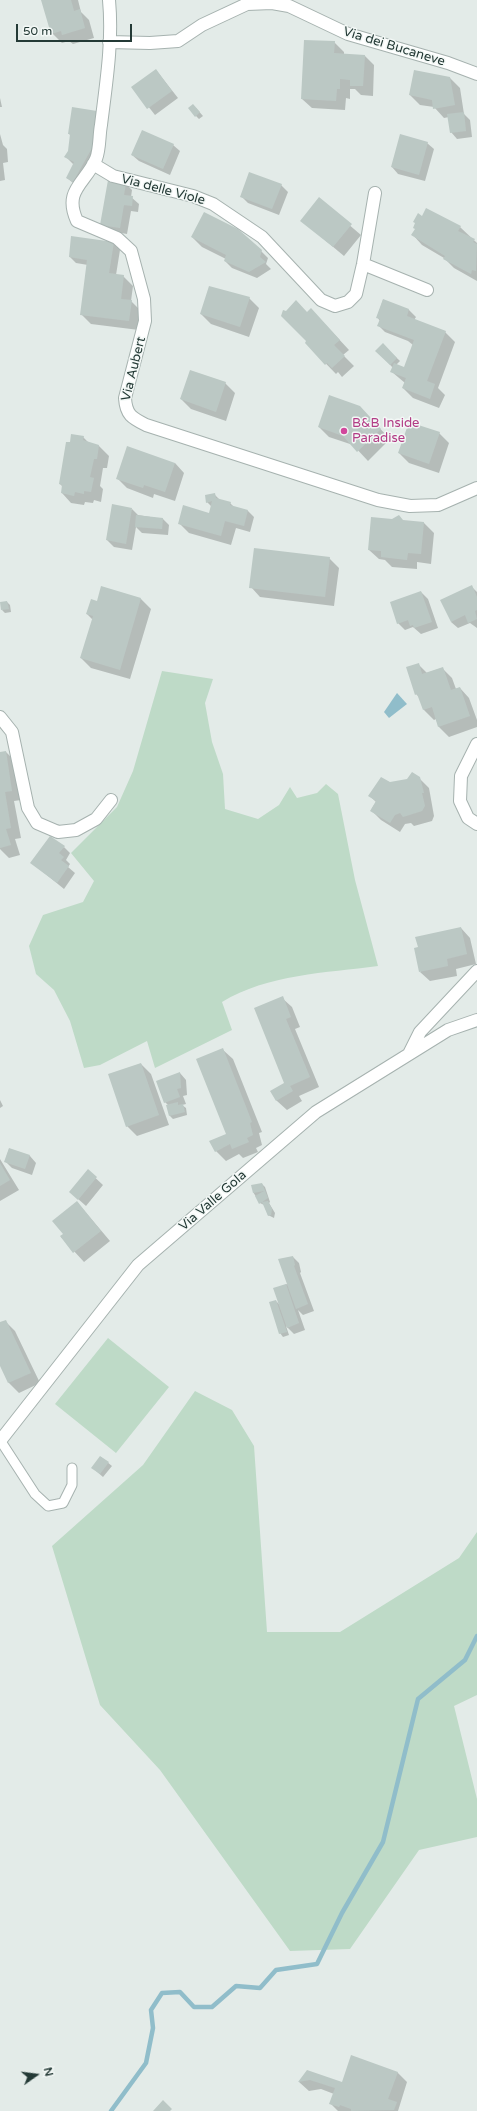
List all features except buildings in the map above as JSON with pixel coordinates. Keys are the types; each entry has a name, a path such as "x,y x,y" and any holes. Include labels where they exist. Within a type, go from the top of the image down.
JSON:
{"street":[{"name":"Via Aubert","path":"109,0 108,75 96,158 73,195 72,210 77,221 117,238 131,251 144,300 146,321 125,398 125,408 133,419 146,425 378,500 410,506 438,505 477,488"},
{"name":"Via dei Bucaneve","path":"109,42 150,43 178,41 202,25 247,4 272,3 289,6 348,34 448,63 477,74"},
{"name":"Via delle Viole","path":"93,164 113,176 193,196 213,204 262,237 321,300 335,306 348,302 356,294 363,264 375,192"},
{"path":"363,264 427,290"},
{"path":"0,717 12,732 28,808 38,823 58,832 76,830 96,819 111,800"},
{"path":"477,744 461,776 460,801 468,818 477,824"},
{"path":"409,1054 420,1032 477,971"},
{"name":"Via Valle Gola","path":"0,1440 138,1265 316,1112 448,1030 477,1020"}],"lane":[{"path":"0,1440 35,1494 48,1506 63,1503 72,1485 72,1468"}],"green space":[{"path":"162,671 213,679 205,703 212,742 223,774 225,809 258,819 279,805 290,787 297,798 317,793 326,784 338,794 355,880 378,966 298,976 278,980 240,993 222,1002 232,1030 155,1068 147,1041 100,1065 84,1068 70,1021 54,990 36,974 29,946 43,915 83,902 94,881 71,853 117,807 133,771"},
{"path":"108,1338 169,1387 116,1453 55,1404"},
{"path":"195,1391 232,1410 254,1446 267,1632 340,1632 459,1558 477,1532 477,1695 454,1706 477,1799 477,1837 419,1850 350,1949 290,1951 160,1770 100,1705 52,1546 143,1465"}],"water":[{"path":"397,693 407,704 389,718 384,712"}],"waterway":[{"path":"111,2111 146,2063 153,2028 151,2010 162,1993 180,1992 194,2007 212,2007 236,1986 260,1988 276,1970 317,1964 342,1913 383,1842 418,1699 465,1660 477,1636"}],"place":[{"name":"B&B Inside Paradise","path":"344,431"}]}
